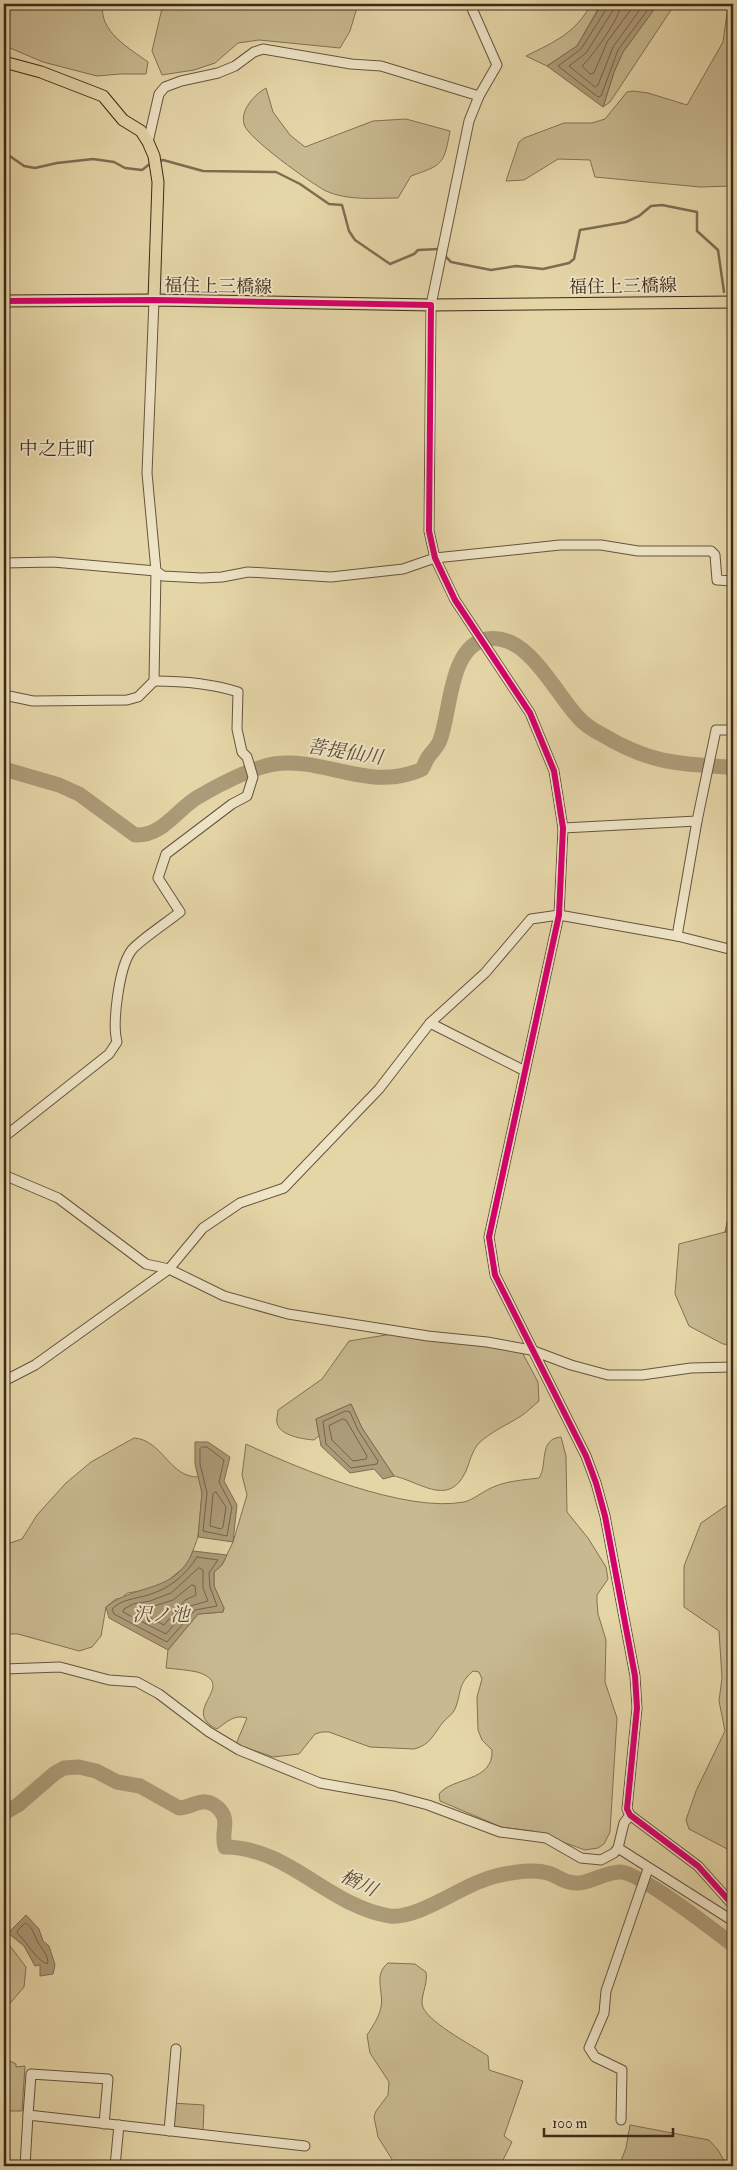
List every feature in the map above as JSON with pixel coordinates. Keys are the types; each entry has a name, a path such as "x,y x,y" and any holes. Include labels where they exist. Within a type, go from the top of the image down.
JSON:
{"main road":[{"name":"福住上三橋線","path":"4,62 41,72 103,96 123,120 141,131 148,142 154,156 158,182 154,300"},
{"name":"福住上三橋線","path":"4,301 154,300 431,305 733,302"}],"street":[{"path":"470,4 497,65 479,96 468,121 441,263 431,305 429,531 435,558 455,600 530,712 554,771 563,828 559,915 490,1237 495,1275 531,1350 560,1402 586,1456 605,1516 635,1676 636,1716 627,1809 630,1815 698,1866 733,1905"},
{"path":"148,142 159,94 165,87 181,81 218,73 235,66 254,52 263,49 351,64 381,66 479,96"},
{"path":"154,300 148,473 156,571 154,681"},
{"path":"4,563 53,562 156,571 163,576 202,578 222,577 248,572 331,577 403,569 435,558 560,545 600,545 638,552 708,550 715,555 716,580 733,581"},
{"path":"4,695 33,701 127,700 138,696 154,681 187,681 223,687 238,692 237,729 242,752 247,757 253,777 247,796 232,804 166,854 158,878 180,912 131,951 118,986 114,1030 117,1042 109,1054 4,1137"},
{"path":"677,936 697,821 716,730 733,730"},
{"path":"563,828 697,821"},
{"path":"4,1381 35,1365 169,1269 203,1228 240,1203 284,1188 379,1089 430,1023 485,972 531,919 559,915 677,936 733,950"},
{"path":"430,1023 525,1071"},
{"path":"4,1175 58,1198 146,1264 169,1269 224,1296 288,1314 531,1350 571,1365 608,1374 642,1374 692,1368 733,1367"},
{"path":"4,1669 60,1667 109,1680 137,1682 159,1694 210,1732 239,1750 320,1783 394,1796 453,1813 500,1832 546,1838 581,1858 601,1860 608,1858 618,1848 624,1823 630,1815"},
{"path":"618,1848 648,1869 733,1921"},
{"path":"621,2120 622,2070 595,2057 589,2048 604,2013 609,1982 648,1869"},
{"path":"169,2131 176,2048"},
{"path":"24,2166 31,2074 108,2079 104,2124"},
{"path":"28,2115 305,2146"},
{"path":"115,2166 119,2125"}],"shaded area":[{"path":"4,4 103,4 105,22 110,31 124,45 148,62 146,74 97,76 43,62 10,48 4,48"},
{"path":"163,4 358,4 350,31 340,48 259,40 238,43 215,63 194,70 162,75 152,51"},
{"path":"591,4 604,4 598,9 577,46 547,66 526,56 555,41 571,30"},
{"path":"658,4 675,4 610,102 603,107 614,72 623,52"},
{"path":"733,4 733,186 700,187 595,177 590,160 558,159 524,180 506,181 519,142 524,138 564,123 592,123 605,119 627,92 648,93 687,105 723,42 727,13"},
{"path":"266,88 273,112 290,135 305,147 373,121 406,119 450,131 446,150 436,166 411,176 398,198 361,198 334,194 319,187 267,149 244,124 244,113 249,103"},
{"path":"733,1231 733,1345 723,1344 689,1326 675,1294 679,1244"},
{"path":"392,1334 522,1352 538,1382 539,1401 521,1416 479,1443 466,1471 459,1482 451,1488 434,1490 394,1476 362,1428 351,1404 316,1419 319,1436 314,1440 298,1438 287,1434 282,1431 277,1423 278,1410 322,1379 349,1341"},
{"path":"561,1437 566,1456 567,1512 588,1538 606,1567 608,1579 597,1595 597,1602 598,1614 606,1640 605,1682 617,1718 610,1832 604,1844 598,1848 585,1850 532,1831 501,1827 440,1801 439,1794 445,1789 480,1774 491,1760 492,1750 482,1740 478,1730 477,1697 482,1679 479,1672 473,1671 464,1680 454,1711 432,1738 420,1747 414,1749 370,1747 329,1732 322,1732 315,1734 299,1754 273,1757 236,1744 247,1718 234,1718 217,1729 207,1722 203,1714 212,1691 213,1684 209,1677 197,1672 166,1668 168,1650 198,1614 223,1612 224,1608 214,1586 214,1572 222,1565 233,1542 247,1495 242,1475 246,1444 294,1465 353,1486 413,1501 440,1504 464,1502 502,1484 539,1478 542,1473 546,1447 549,1442"},
{"path":"134,1438 144,1440 152,1445 180,1472 189,1476 199,1477 202,1493 198,1537 188,1564 165,1583 147,1590 127,1593 106,1607 101,1636 92,1647 79,1651 18,1634 4,1634 4,1545 22,1539 37,1515 66,1483 91,1462"},
{"path":"733,1501 733,1852 689,1829 686,1820 696,1791 725,1731 719,1701 722,1678 719,1631 684,1607 684,1566 701,1523"},
{"path":"4,1938 26,1967 24,1987 4,2013"},
{"path":"388,1963 415,1964 426,1972 422,2003 424,2010 430,2017 439,2025 488,2056 489,2070 523,2081 504,2136 512,2142 500,2166 392,2166 393,2161 378,2137 374,2117 376,2111 388,2095 389,2082 370,2053 367,2035 380,2011 382,2001 380,1978"},
{"path":"4,2058 16,2064 16,2067 25,2066 22,2111 7,2111 7,2101 4,2103"},
{"path":"172,2103 204,2105 203,2133 170,2130"},
{"path":"630,2125 709,2140 718,2150 727,2166 619,2166 626,2148"}],"water":[{"path":"604,4 658,4 623,52 614,72 603,107 547,66 577,46 599,9"},
{"path":"733,1194 733,1231 725,1232"},
{"path":"351,1404 362,1428 394,1476 383,1479 374,1469 350,1473 321,1446 316,1419"},
{"path":"195,1442 208,1442 230,1457 224,1481 237,1505 233,1542 198,1537 202,1493 195,1464"},
{"name":"沢ノ池","path":"193,1551 227,1555 222,1565 214,1572 214,1586 224,1608 223,1612 198,1614 168,1650 109,1618 106,1607 117,1599 154,1586 176,1575 186,1565"},
{"path":"26,1915 39,1929 43,1941 49,1946 55,1965 53,1974 40,1976 40,1965 35,1966 24,1946 8,1933"}],"waterway":[{"path":"4,152 24,166 35,168 57,163 93,159 114,162 125,168 142,170 151,163"},
{"path":"160,161 163,160 203,171 276,172 300,184 329,204 342,205 349,231 355,240 390,264 414,254 418,250 439,249"},
{"path":"444,255 451,262 491,270 516,266 543,269 569,263 574,259 580,230 626,222 639,216 651,206 662,205 697,212 697,231 718,250 724,292"},
{"name":"菩提仙川","path":"4,769 59,785 79,794 135,835 153,832 169,821 190,802 225,782 255,769 274,764 308,764 374,777 410,774 422,769 439,743 444,728 453,682 465,654 475,644 487,639 501,639 515,645 527,654 549,679 579,719 617,743 647,756 676,763 733,766"},
{"name":"楢川","path":"4,1813 18,1805 55,1773 64,1768 79,1767 96,1771 117,1782 140,1786 179,1808 202,1802 212,1803 224,1816 225,1847 248,1850 269,1857 289,1866 348,1901 368,1910 390,1916 400,1916 424,1909 471,1885 496,1876 532,1871 551,1874 566,1881 582,1883 607,1874 620,1872 629,1874 659,1891 733,1945"}],"cycle path":[{"path":"4,301 154,300 431,305 429,531 435,558 455,600 530,713 554,771 563,828 559,915 489,1237 495,1275 586,1456 605,1516 635,1676 637,1708 627,1809 630,1815 698,1866 733,1905"}],"district":[{"name":"中之庄町","path":"57,448"}]}
